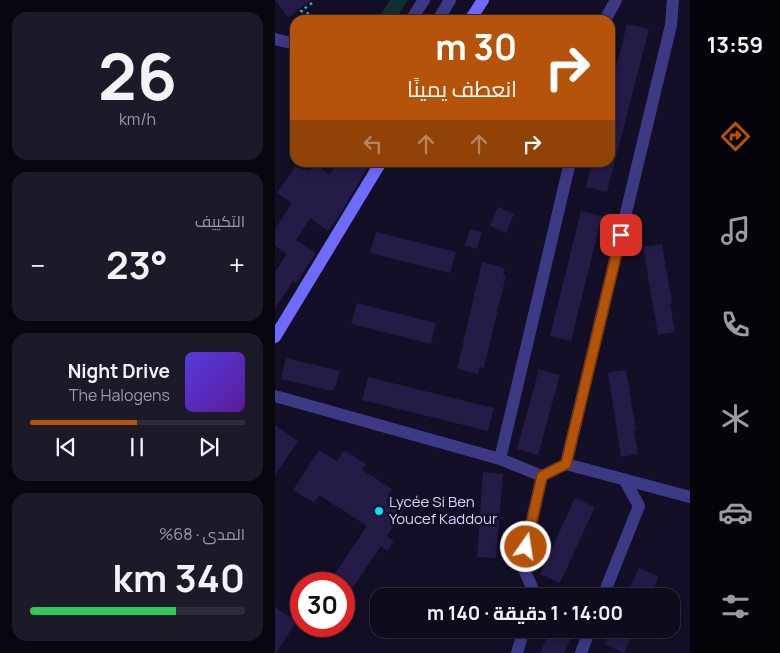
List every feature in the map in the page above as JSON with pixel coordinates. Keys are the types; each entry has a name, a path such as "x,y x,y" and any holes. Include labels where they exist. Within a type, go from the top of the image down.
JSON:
{"main road":[{"path":"473,15 483,0"},
{"path":"275,337 378,167"}],"street":[{"path":"414,15 424,0"},
{"path":"441,15 450,0"},
{"path":"608,15 616,0"},
{"path":"566,464 671,25 673,0"},
{"path":"275,39 290,43"},
{"path":"500,459 568,167"},
{"path":"275,396 500,459 542,476 566,464 690,497"},
{"path":"532,588 522,565 542,476"},
{"path":"606,588 639,506 624,479"},
{"path":"517,653 521,638"},
{"path":"581,653 587,638"}],"path":[{"path":"312,3 301,11 313,15"}],"green space":[{"path":"390,0 408,0 398,15 380,15"}],"building":[{"path":"275,0 311,0 290,15 288,18"},
{"path":"627,24 649,29 615,161 615,71"},
{"path":"295,167 310,171 313,167 319,167 330,175 334,167 368,167 328,231 310,218 296,240 316,253 296,283 293,281 275,309 275,272 287,254 275,246 275,229 292,203 277,193"},
{"path":"591,167 613,167 607,192 586,187"},
{"path":"498,207 514,214 506,233 490,226"},
{"path":"581,211 602,216 571,341 550,336"},
{"path":"470,229 482,232 477,249 465,245"},
{"path":"376,232 456,252 450,273 370,253"},
{"path":"662,244 675,332 658,335 643,247"},
{"path":"482,262 505,268 503,275 506,275 484,368 479,367 478,374 457,369"},
{"path":"357,303 436,323 431,344 351,324"},
{"path":"286,358 340,371 336,385 332,391 281,379"},
{"path":"539,369 560,375 538,455 517,449"},
{"path":"626,370 638,454 621,457 608,373"},
{"path":"368,377 494,408 488,431 362,400"},
{"path":"275,425 298,441 275,475"},
{"path":"319,450 337,461 344,450 366,464 362,470 392,489 388,494 406,506 387,536 394,541 387,551 381,546 355,585 355,572 336,572 367,526 319,495 314,503 293,490"},
{"path":"483,472 503,474 496,558 477,557"},
{"path":"575,498 595,507 560,583 540,574"},
{"path":"639,568 659,577 654,588 630,588"},
{"path":"275,607 290,617 290,632 275,653"},
{"path":"547,638 571,638 564,653 540,653"},
{"path":"607,638 631,638 624,653 604,644"}],"place":[{"name":"Lycée Si Ben Youcef Kaddour","path":"379,511"}],"route":[{"path":"526,547 542,476 566,464 621,235"}]}
